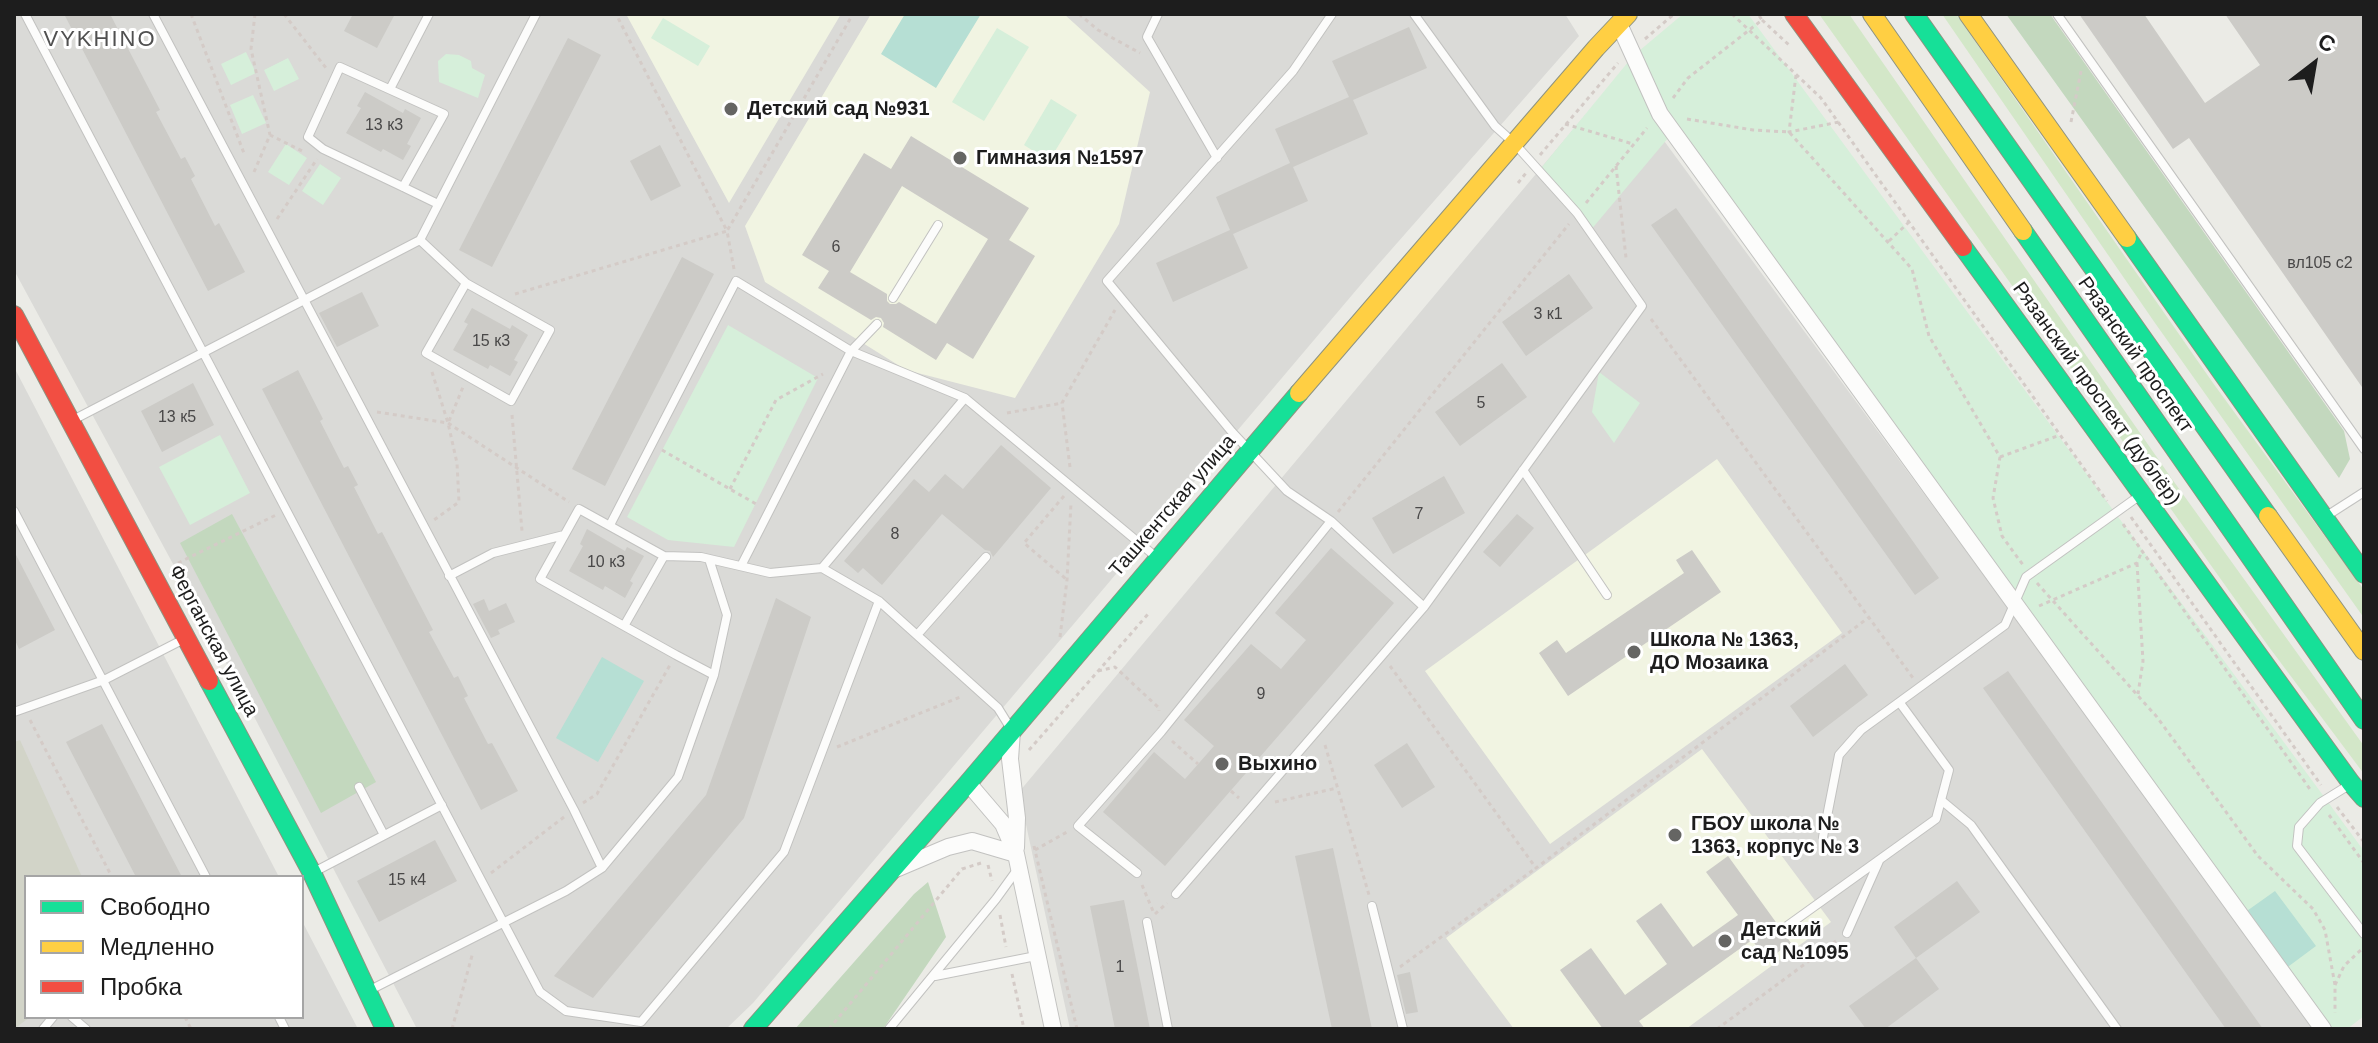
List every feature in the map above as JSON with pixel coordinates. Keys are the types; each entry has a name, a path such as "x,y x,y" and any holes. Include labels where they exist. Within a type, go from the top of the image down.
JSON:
{"main road":[{"name":"Рязанский проспект (дублёр)","path":"1794,14 2358,790"},
{"name":"Рязанский проспект","path":"1872,14 2364,720"},
{"name":"Рязанский проспект","path":"1914,14 2364,651"},
{"name":"Ташкентская улица","path":"753,1029 968,783 1620,17"},
{"path":"1973,17 2364,574"},
{"name":"Ферганская улица","path":"14,315 312,873 385,1029"},
{"name":"Ферганская улица","path":"369,991 395,1029"}],"street":[{"path":"1620,17 1660,114 2018,610 2328,1024"},
{"path":"1012,731 1010,759 1017,818 1017,862"},
{"path":"968,783 1003,824 1017,862 1053,1029"},
{"path":"890,872 948,847 972,841 1017,862"}],"lane":[{"path":"25,14 540,992 566,1011 641,1022 784,852 879,601"},
{"path":"153,14 602,868"},
{"path":"390,89 429,14"},
{"path":"70,421 420,240 536,14"},
{"path":"1158,14 1147,37 1217,158"},
{"path":"1332,14 1293,71 1107,281 1287,491 1331,521 1424,607"},
{"path":"1176,894 1424,607 1642,306 1577,213 1495,126 1414,14"},
{"path":"2057,14 2364,449"},
{"path":"403,187 444,114 340,67 308,137 323,149 438,204"},
{"path":"893,298 938,225"},
{"path":"420,240 466,283 550,330 511,401 426,353 466,283"},
{"path":"610,525 736,281 851,351 965,398 1158,558"},
{"path":"741,566 851,351 877,324"},
{"path":"822,568 965,398"},
{"path":"1523,470 1607,595"},
{"path":"2324,518 2364,492"},
{"path":"1823,837 1839,755 1861,730 2005,625 2018,610 2026,577 2142,494"},
{"path":"714,675 540,579 579,509 664,556 709,559 770,573 822,568 879,601 998,708 1012,731"},
{"path":"14,511 205,875"},
{"path":"1137,873 1078,826 1161,732 1331,521"},
{"path":"449,576 493,553 564,535"},
{"path":"624,626 664,556"},
{"path":"917,635 986,557"},
{"path":"369,991 566,891 602,868 678,777 714,675 727,615 709,559"},
{"path":"14,712 104,680 187,638"},
{"path":"1787,926 1936,819 1949,770 1900,703"},
{"path":"359,787 384,835"},
{"path":"2358,790 2320,803 2299,827 2297,846 2364,934"},
{"path":"1941,800 1971,825 2117,1029"},
{"path":"312,873 442,805"},
{"path":"1847,933 1880,860"},
{"path":"889,1029 996,899 1017,862"},
{"path":"1372,906 1403,1029"},
{"path":"1147,922 1168,1029"},
{"path":"934,976 1036,956"}],"path":[{"path":"191,14 252,175 270,135 251,49 255,14"},
{"path":"284,14 334,78"},
{"path":"616,14 727,231 736,281"},
{"path":"496,300 727,231 853,14"},
{"path":"1079,14 1098,30 1164,66"},
{"path":"1518,183 1612,69 1674,14"},
{"path":"1732,14 1821,98 1839,122 2364,863"},
{"path":"1331,521 1688,78 1762,20 1758,14"},
{"path":"2071,122 2084,52"},
{"path":"1796,75 1789,132 1912,269 1929,336 2000,457 1993,498 2002,536 2030,574 2157,717 2258,856 2313,909 2325,930 2335,985 2336,1010 2328,1024"},
{"path":"1660,114 1753,130 1789,132 1839,122"},
{"path":"1565,124 1633,144"},
{"path":"270,135 306,153"},
{"path":"268,233 323,149"},
{"path":"1616,166 1628,284"},
{"path":"1889,242 1909,222"},
{"path":"1060,637 1067,580 1072,487 1062,403 1122,299"},
{"path":"1642,306 1920,688"},
{"path":"423,527 459,502 457,463 426,353"},
{"path":"448,423 468,377"},
{"path":"730,489 776,400 818,378"},
{"path":"511,401 523,546"},
{"path":"987,417 1062,403"},
{"path":"361,410 448,423 579,509"},
{"path":"2000,457 2060,435"},
{"path":"652,444 768,510"},
{"path":"1067,580 1024,543 1072,487"},
{"path":"178,563 286,510"},
{"path":"2138,694 2143,661 2137,563 2142,551"},
{"path":"2018,610 2137,563"},
{"path":"1026,756 1149,613"},
{"path":"1389,974 1536,868 1868,618"},
{"path":"482,881 597,794 676,655"},
{"path":"1382,655 1536,868"},
{"path":"1098,671 1115,667 1159,708 1161,732 1198,764"},
{"path":"821,754 978,690"},
{"path":"25,710 111,875"},
{"path":"1320,728 1372,906"},
{"path":"1250,808 1337,788"},
{"path":"1035,850 1078,826"},
{"path":"1032,836 1077,1029"},
{"path":"829,1029 962,869"},
{"path":"1137,873 1154,915 1176,894"},
{"path":"1717,1029 1847,933"},
{"path":"452,1029 478,935"},
{"path":"2335,985 2344,966 2364,947"},
{"path":"1010,961 1024,1029"}],"shaded area":[{"path":"14,14 1565,14 1579,36 1369,275 753,1003 726,1029 417,1029 212,636 14,270"},
{"name":"Детский сад №931","path":"626,14 841,14 729,203"},
{"name":"Гимназия №1597","path":"871,14 1064,14 1150,92 1119,224 1015,398 906,370 765,282 745,226"},
{"path":"905,14 981,14 936,88 881,54"},
{"path":"1683,14 1748,14 2364,851 2364,1016 2347,1029 2328,1029 1674,131 1590,231 1537,173 1633,56"},
{"path":"663,18 710,46 698,66 651,38"},
{"path":"997,28 1029,47 984,121 952,102"},
{"path":"246,52 256,73 231,85 221,64"},
{"path":"446,54 459,55 471,61 472,68 485,75 478,98 439,82 438,61"},
{"path":"288,58 299,79 274,91 264,70"},
{"path":"1617,77 2318,1029 1070,1029 1019,792"},
{"path":"253,95 266,123 242,134 230,105"},
{"path":"1051,99 1077,115 1049,161 1024,145"},
{"path":"286,144 307,158 289,185 268,172"},
{"path":"320,164 341,178 323,205 302,191"},
{"path":"728,325 818,378 734,547 668,540 627,517"},
{"path":"14,367 278,875 24,875 24,1019 304,1019 304,925 358,1029 14,1029"},
{"path":"1599,372 1640,403 1614,443 1592,412"},
{"path":"220,435 250,493 190,525 159,467"},
{"name":"Школа № 1363, ДО Мозаика","path":"1717,459 1842,633 1550,844 1425,671"},
{"path":"602,657 644,681 598,762 556,738"},
{"path":"20,740 81,875 24,875 24,1019 27,1019 14,1029 14,742"},
{"name":"ГБОУ школа № 1363, корпус № 3","path":"1702,749 1831,922 1686,1029 1514,1029 1446,938"},
{"path":"2275,891 2316,946 2285,969 2244,913"}],"green space":[{"path":"1819,14 1849,14 2172,479 2364,746 2364,774 2269,647"},
{"path":"1942,14 1956,14 2213,383 2364,590 2364,618 2155,323"},
{"path":"2006,14 2050,14 2344,431 2350,459 2339,478"},
{"path":"232,514 376,782 321,813 180,543"},
{"path":"928,882 946,937 883,1029 795,1029 914,894"}],"building":[{"path":"64,14 110,14 160,110 156,112 181,159 185,157 195,176 191,179 215,226 219,223 245,272 208,291"},
{"path":"353,14 395,14 377,48 344,31"},
{"path":"2079,14 2144,14 2205,103 2260,65 2225,14 2364,14 2364,390 2189,138 2173,149"},
{"path":"1409,27 1427,68 1353,100 1368,134 1293,167 1308,201 1233,234 1248,268 1173,302 1156,263 1230,230 1216,197 1290,163 1275,129 1349,97 1332,61"},
{"path":"568,38 601,55 492,267 459,250"},
{"path":"365,92 403,113 405,109 421,118 407,144 411,146 403,160 346,133 361,108 357,106"},
{"path":"911,136 1029,208 1009,240 1035,256 973,359 947,343 936,360 883,327 881,318 871,320 818,288 829,271 802,255 864,153 891,169","holes":["902,186 988,239 936,324 899,302 890,304 887,294 850,272"]},
{"path":"660,145 681,186 651,201 630,161"},
{"path":"1676,208 1939,578 1915,595 1651,225"},
{"path":"682,257 714,274 605,486 572,469"},
{"path":"1569,274 1593,308 1526,356 1502,322"},
{"path":"362,292 379,326 337,347 319,313"},
{"path":"472,308 510,329 512,325 528,335 514,360 518,362 510,376 490,365 488,369 453,350 468,324 464,322"},
{"path":"1502,363 1527,397 1460,446 1435,412"},
{"path":"298,370 344,468 348,466 358,485 354,487 378,534 382,532 433,630 429,632 454,678 458,676 468,696 464,698 488,744 492,743 518,791 481,810 262,389"},
{"path":"193,383 214,425 162,452 141,411"},
{"path":"1001,445 1051,488 993,557 990,551 942,514 882,585 863,568 858,573 844,561 914,479 929,492 945,474 963,489"},
{"path":"1444,476 1465,513 1393,554 1372,518"},
{"path":"1517,514 1534,528 1500,567 1483,552"},
{"path":"587,529 625,551 627,547 644,556 630,581 633,583 625,598 569,571 583,546 580,544"},
{"path":"1331,548 1394,603 1165,866 1103,812 1154,752 1185,779 1214,746 1184,720 1251,644 1281,669 1306,640 1275,613"},
{"path":"1692,550 1721,592 1568,696 1539,653 1557,640 1566,653 1684,573 1676,560"},
{"path":"14,551 55,630 19,649 14,638"},
{"path":"776,598 811,617 744,818 593,998 554,976 706,795"},
{"path":"484,599 489,611 506,603 515,622 498,630 500,634 491,638 473,604"},
{"path":"1845,664 1868,695 1813,737 1790,706"},
{"path":"2008,671 2263,1029 2226,1029 1983,688"},
{"path":"102,724 181,875 135,875 66,742"},
{"path":"1407,743 1435,787 1402,808 1374,765"},
{"path":"435,840 457,881 379,922 357,881"},
{"path":"1333,848 1372,1029 1332,1029 1295,856"},
{"name":"Детский сад №1095","path":"1728,856 1791,943 1767,960 1752,940 1639,1021 1645,1029 1603,1029 1560,970 1591,948 1625,995 1667,964 1636,921 1661,903 1693,947 1738,915 1706,872"},
{"path":"1957,881 1980,912 1916,958 1894,927"},
{"path":"1124,900 1150,1029 1115,1029 1090,906"},
{"path":"1916,958 1939,989 1885,1029 1866,1029 1849,1006"},
{"path":"1410,972 1418,1012 1406,1014 1397,975"}],"traffic: fast":[{"path":"1914,14 2268,516"},
{"path":"2023,231 2364,720"},
{"path":"2127,238 2364,574"},
{"path":"1963,247 2364,798"},
{"path":"753,1029 968,783 1299,393"},
{"path":"209,681 312,873 385,1029"}],"traffic: slow":[{"path":"1299,393 1628,14"},
{"path":"1872,14 2023,231"},
{"path":"1968,14 2127,238"},
{"path":"2268,516 2364,651"}],"traffic: jam":[{"path":"1794,14 1963,247"},
{"path":"14,315 209,681"}],"place":[{"name":"Детский сад №931","path":"731,109"},
{"name":"Гимназия №1597","path":"960,158"},
{"name":"Школа № 1363, ДО Мозаика","path":"1634,652"},
{"name":"Выхино","path":"1222,764"},
{"name":"ГБОУ школа № 1363, корпус № 3","path":"1675,835"},
{"name":"Детский сад №1095","path":"1725,941"}],"district":[{"name":"VYKHINO","path":"100,40"}]}
